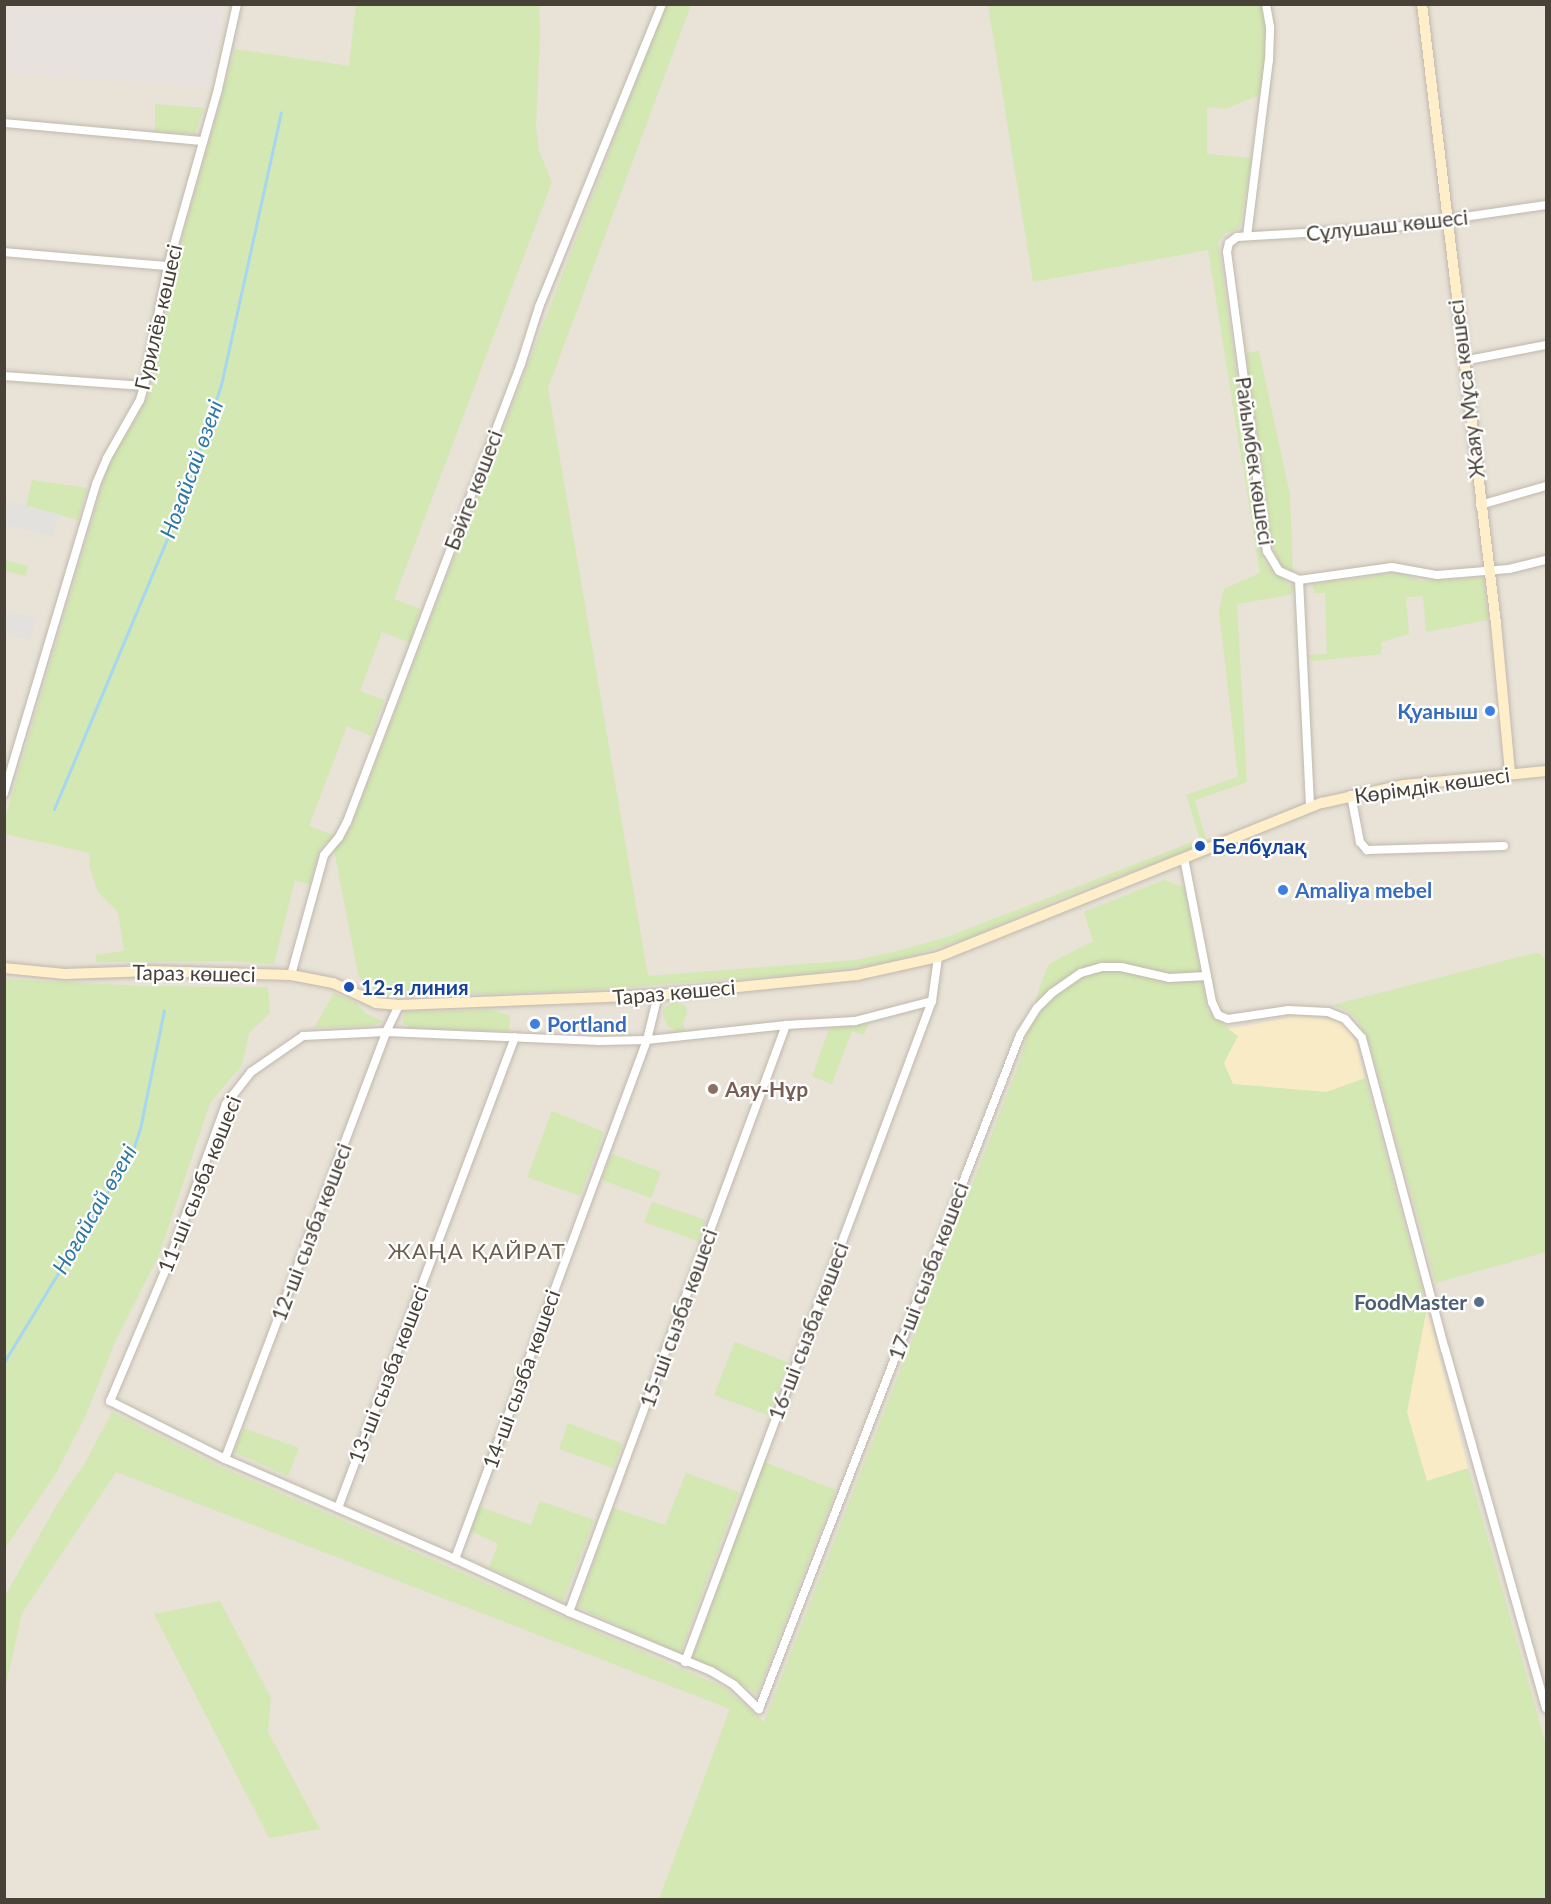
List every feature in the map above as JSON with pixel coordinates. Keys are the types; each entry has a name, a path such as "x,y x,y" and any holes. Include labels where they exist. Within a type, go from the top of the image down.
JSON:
{"street":[{"name":"Гурилёв көшесі","path":"4,793 96,484 107,458 140,400 168,266 203,141 237,4"},
{"name":"Бәйге көшесі","path":"291,975 324,855 347,822 520,364 539,307 662,4"},
{"path":"1247,236 1269,60 1270,27 1266,4"},
{"name":"Жаяу Мұса көшесі","path":"1422,4 1462,361 1489,572 1510,773"},
{"path":"4,123 203,141"},
{"name":"Сұлушаш көшесі","path":"1229,243 1237,237 1341,232 1447,220 1546,205"},
{"name":"Райымбек көшесі","path":"1229,243 1228,273 1267,551 1279,571 1299,580"},
{"path":"4,252 168,266"},
{"path":"1462,361 1546,345"},
{"path":"4,376 144,386"},
{"path":"1480,505 1546,486"},
{"path":"1310,807 1299,580 1392,567 1437,575 1489,572 1546,560"},
{"name":"Көрімдік көшесі","path":"1184,858 1310,807 1351,795 1404,784 1546,771"},
{"path":"1351,795 1360,842 1367,850 1504,846"},
{"path":"1184,858 1214,1009 1223,1018 1235,1019 1288,1010 1329,1012 1352,1025 1362,1038 1445,1349 1546,1708"},
{"name":"Тараз көшесі","path":"4,968 64,974 151,971 291,975 333,983 376,1003 399,1005 658,995 857,975 938,957 1184,858"},
{"name":"16-ші сызба көшесі","path":"685,1662 932,1001 938,957"},
{"name":"17-ші сызба көшесі","path":"685,1662 711,1671 734,1685 759,1709 1020,1035 1037,1008 1052,993 1081,973 1102,967 1121,967 1168,978 1207,976"},
{"name":"14-ші сызба көшесі","path":"454,1559 647,1040 658,995"},
{"name":"11-ші сызба көшесі","path":"225,1459 110,1401 168,1264 226,1104 238,1085 251,1072 303,1036 386,1032 647,1040 855,1020 932,1001"},
{"name":"12-ші сызба көшесі","path":"225,1459 386,1032 399,1005"},
{"name":"15-ші сызба көшесі","path":"569,1612 786,1025"},
{"name":"13-ші сызба көшесі","path":"338,1508 515,1037"},
{"path":"225,1459 685,1662"}],"shaded area":[{"path":"4,5 224,5 210,87 5,73"},
{"path":"5,5 1546,5 1546,1899 5,1900"},
{"path":"5,501 59,514 53,536 5,525"},
{"path":"5,611 36,618 30,640 5,634"}],"green space":[{"path":"666,4 691,5 548,388 648,976 856,960 947,937 1200,839 1186,795 1238,777 1219,611 1224,589 1260,573 1208,250 1033,282 988,5 1261,5 1267,19 1268,43 1262,94 1225,109 1207,107 1207,154 1252,158 1240,226 1237,230 1225,233 1218,242 1261,550 1264,561 1272,571 1295,588 1290,595 1237,604 1247,782 1195,800 1207,843 1056,900 966,939 887,963 805,974 573,991 406,996 385,994 365,984 358,974 334,850 350,830"},
{"path":"356,5 539,5 536,127 539,151 552,182 394,599 420,609 410,643 382,632 360,691 384,700 371,736 347,726 309,826 334,835 319,850 310,885 295,880 274,964 229,961 96,962 96,955 124,951 118,912 98,892 89,865 90,853 5,834 4,822 106,472 118,445 138,416 148,395 174,268 235,49 349,66"},
{"path":"155,104 204,108 195,134 155,131"},
{"path":"1259,351 1290,495 1293,573 1279,563 1271,539 1246,353"},
{"path":"32,480 87,488 78,520 26,506"},
{"path":"5,560 28,566 26,576 5,571"},
{"path":"1398,573 1421,581 1483,578 1488,620 1426,632 1423,596 1406,597 1409,634 1381,642 1382,654 1313,661 1307,655 1327,654 1325,593 1314,593 1313,584"},
{"path":"1164,880 1184,887 1208,1011 1238,1036 1224,1063 1326,1092 1365,1078 1427,1308 1407,1412 1427,1480 1468,1468 1546,1745 1546,1899 659,1899 730,1709 116,1472 22,1613 5,1689 5,1596 59,1501 85,1463 112,1412 223,1468 725,1688 764,1722 1020,1061 1040,986 1049,964 1093,941 1084,912"},
{"path":"1535,953 1541,954 1546,960 1546,1252 1436,1283 1371,1048 1357,1019 1348,1011 1333,1005"},
{"path":"5,979 143,986 268,987 270,1013 249,1033 242,1065 210,1103 159,1255 115,1342 86,1415 55,1475 5,1548"},
{"path":"334,993 355,1002 366,1014 384,1022 369,1026 314,1028"},
{"path":"675,1002 686,1006 687,1015 683,1022 685,1031 677,1031 668,1026 663,1016 663,1010"},
{"path":"491,1010 510,1015 509,1031 409,1028 403,1023 404,1012"},
{"path":"868,1024 864,1035 852,1031 832,1084 812,1076 829,1029"},
{"path":"552,1111 604,1132 580,1196 527,1177"},
{"path":"612,1154 661,1172 651,1198 602,1180"},
{"path":"652,1202 706,1220 698,1241 644,1222"},
{"path":"735,1342 789,1363 768,1415 714,1395"},
{"path":"568,1423 623,1444 613,1468 559,1449"},
{"path":"244,1428 299,1448 288,1476 234,1452"},
{"path":"764,1462 836,1490 757,1694 718,1669 692,1659"},
{"path":"686,1473 739,1492 680,1654 578,1607 613,1508 665,1525"},
{"path":"540,1501 594,1520 563,1601 489,1568 498,1544 468,1530 477,1506 531,1525"},
{"path":"220,1601 271,1698 268,1732 320,1829 269,1838 154,1614"}],"sand":[{"path":"1299,1016 1338,1021 1347,1027 1357,1045 1365,1078 1326,1092 1233,1084 1224,1063 1238,1036 1228,1029"},
{"path":"1427,1308 1468,1468 1427,1481 1407,1412"}],"waterway":[{"name":"Ноғайсай өзені","path":"54,809 184,498 221,385 281,113"},
{"name":"Ноғайсай өзені","path":"4,1362 133,1150 140,1129 164,1010"}],"place":[{"name":"Қуаныш","path":"1490,711"},
{"name":"Белбұлақ","path":"1200,846"},
{"name":"Amaliya mebel","path":"1283,890"},
{"name":"12-я линия","path":"349,987"},
{"name":"Portland","path":"535,1024"},
{"name":"Аяу-Нұр","path":"713,1089"},
{"name":"FoodMaster","path":"1479,1302"}],"district":[{"name":"ЖАҢА ҚАЙРАТ","path":"477,1251"}]}
